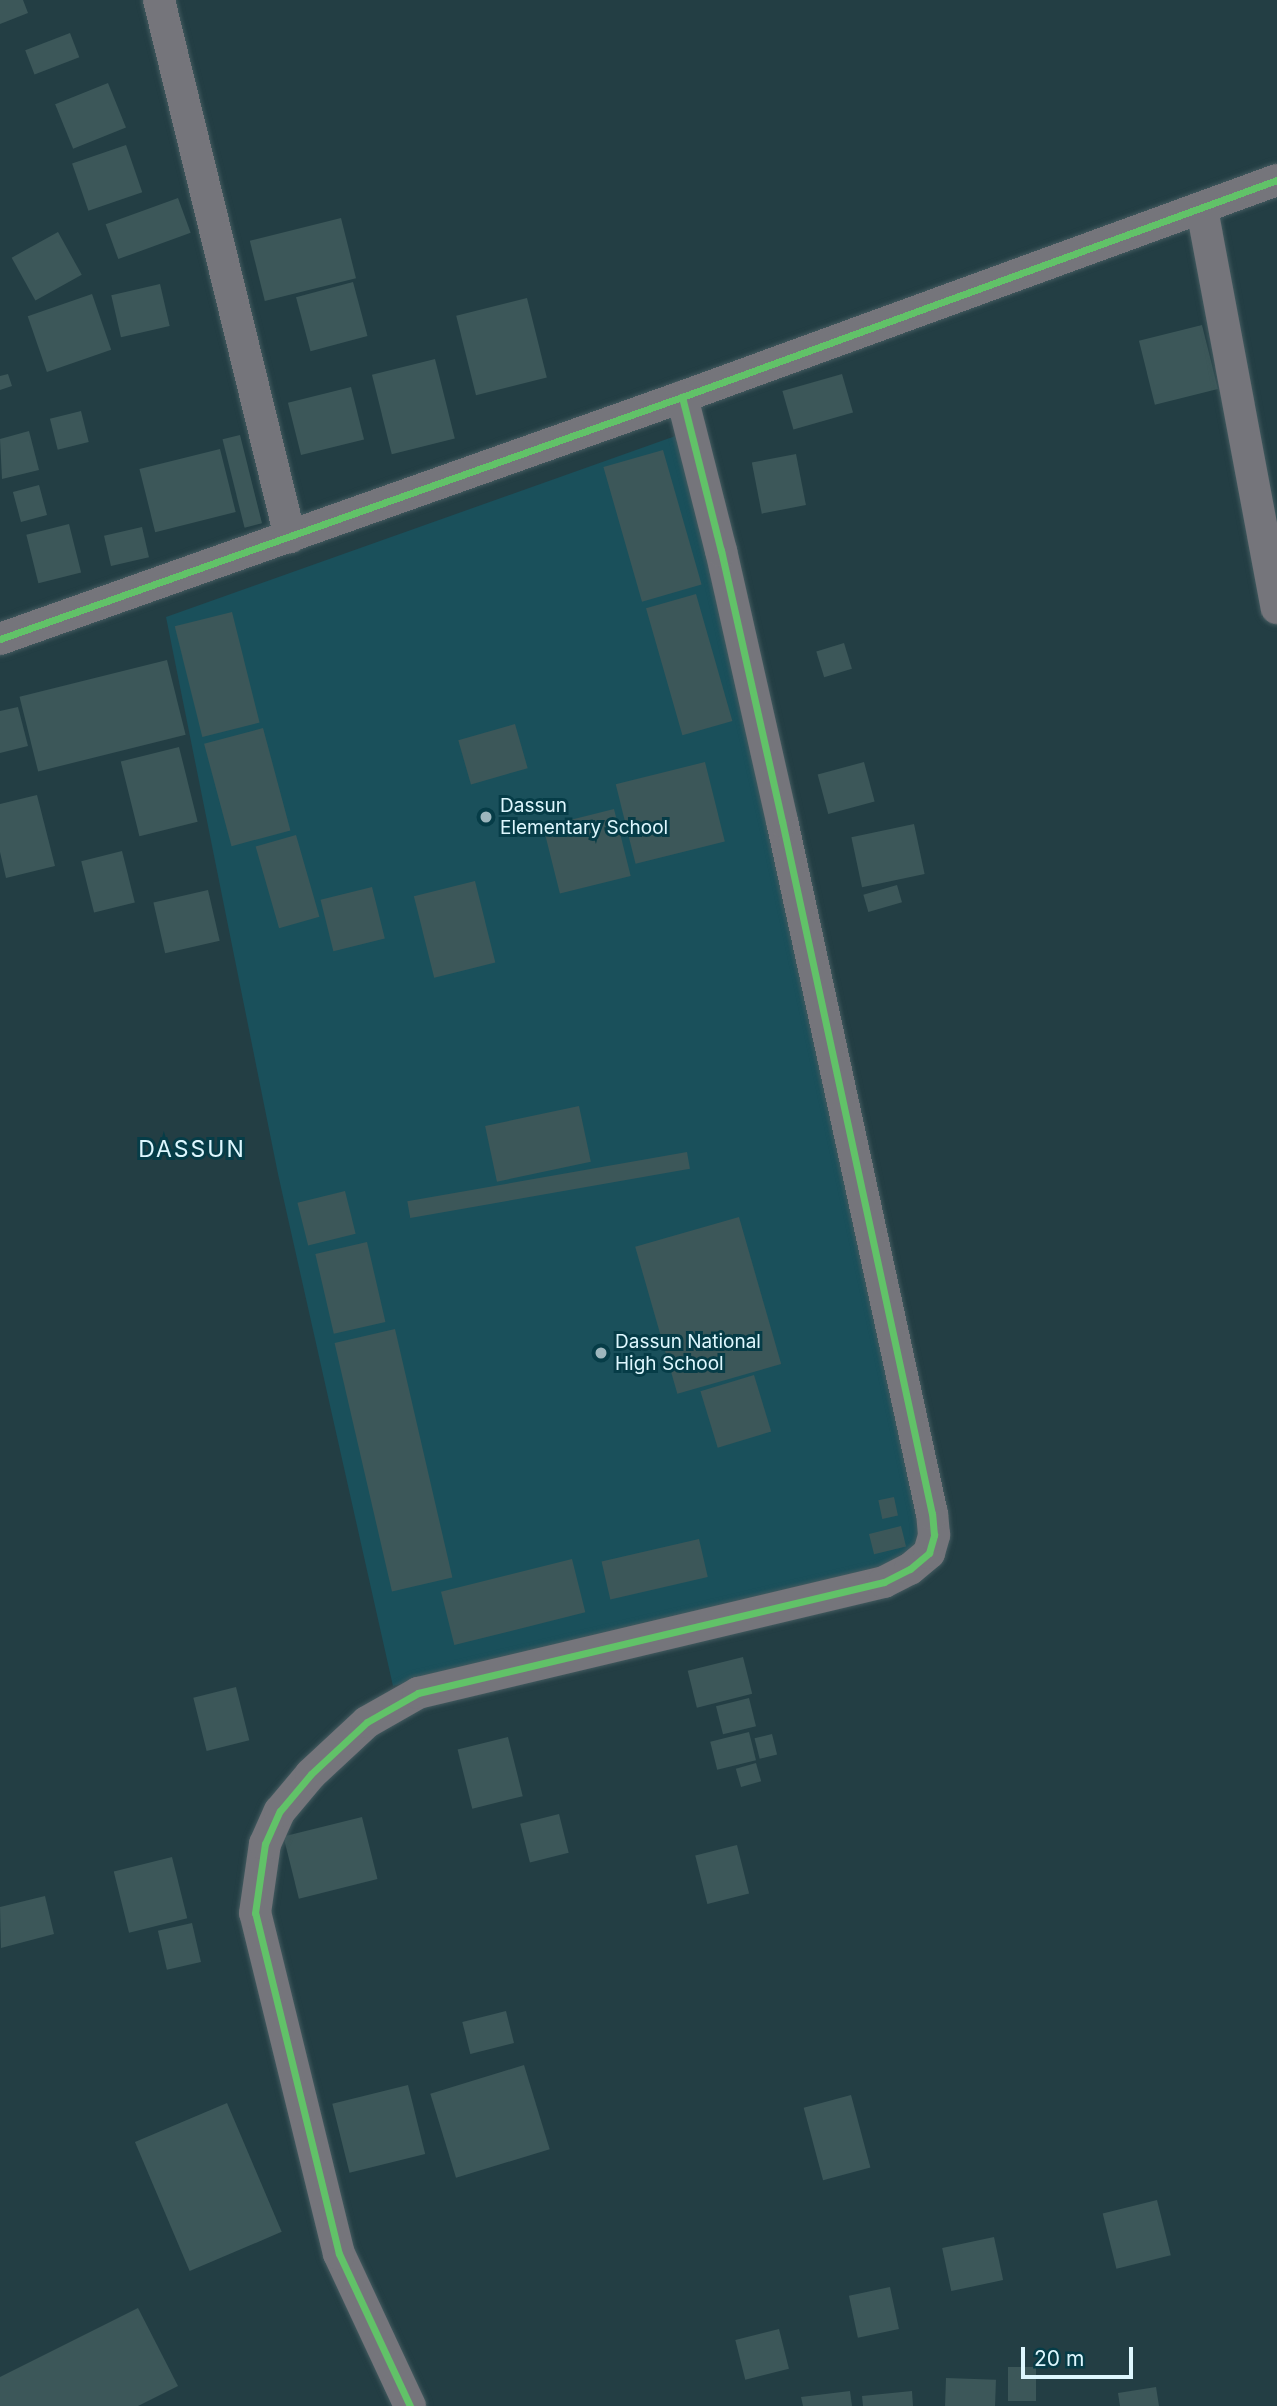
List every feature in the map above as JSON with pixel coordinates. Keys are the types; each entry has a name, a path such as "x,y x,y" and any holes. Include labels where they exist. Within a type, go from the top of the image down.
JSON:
{"street":[{"path":"159,0 290,537"},
{"path":"0,639 682,397 1277,180"},
{"path":"1202,209 1277,608"},
{"path":"410,2406 339,2254 256,1913 265,1844 280,1811 311,1774 367,1722 418,1693 884,1582 910,1569 929,1553 934,1535 932,1514 779,807 721,551 682,397"}],"shaded area":[{"path":"681,434 923,1533 905,1561 393,1686 278,1174 166,617"}],"building":[{"path":"0,0 23,0 28,13 0,24"},
{"path":"70,33 79,57 35,74 25,50"},
{"path":"108,83 126,128 73,149 55,104"},
{"path":"126,145 142,192 88,211 72,164"},
{"path":"178,198 191,233 118,259 106,224"},
{"path":"341,218 356,278 265,301 250,241"},
{"path":"58,232 82,275 35,301 12,258"},
{"path":"353,282 367,336 311,351 296,297"},
{"path":"160,284 170,326 121,337 111,295"},
{"path":"92,294 111,350 47,372 28,316"},
{"path":"527,298 547,378 476,395 456,316"},
{"path":"1202,325 1218,389 1155,405 1139,341"},
{"path":"435,359 455,439 392,454 372,375"},
{"path":"8,374 12,386 0,390 0,376"},
{"path":"842,374 853,412 793,430 782,391"},
{"path":"351,387 364,439 301,455 288,403"},
{"path":"81,411 89,442 58,450 50,419"},
{"path":"29,431 39,470 2,479 0,439"},
{"path":"240,435 262,523 245,528 223,439"},
{"path":"220,449 236,512 155,532 139,469"},
{"path":"663,450 702,585 642,602 603,467"},
{"path":"796,454 806,505 762,514 752,463"},
{"path":"39,485 47,515 21,522 13,492"},
{"path":"69,524 81,573 38,583 26,535"},
{"path":"142,527 149,557 111,566 104,536"},
{"path":"696,594 732,721 682,735 646,608"},
{"path":"232,612 260,723 202,737 175,626"},
{"path":"844,643 852,669 824,677 816,651"},
{"path":"167,660 186,735 38,771 20,697"},
{"path":"18,707 28,746 0,753 0,711"},
{"path":"515,724 528,768 471,784 458,740"},
{"path":"263,728 290,830 232,846 204,744"},
{"path":"179,747 198,822 139,836 121,762"},
{"path":"705,762 725,842 636,864 616,784"},
{"path":"864,762 875,802 828,814 818,774"},
{"path":"37,795 55,866 6,878 0,852 0,804"},
{"path":"614,809 631,876 560,894 543,827"},
{"path":"914,824 925,874 862,887 851,837"},
{"path":"296,835 319,917 279,928 256,847"},
{"path":"122,851 135,902 94,913 81,861"},
{"path":"475,881 495,963 434,978 414,896"},
{"path":"897,885 902,902 868,912 863,895"},
{"path":"372,887 385,938 333,951 321,900"},
{"path":"208,890 220,941 165,953 153,903"},
{"path":"579,1106 591,1162 497,1182 485,1126"},
{"path":"687,1152 690,1169 410,1218 407,1201"},
{"path":"345,1191 356,1234 308,1246 297,1203"},
{"path":"739,1217 781,1364 677,1394 635,1247"},
{"path":"367,1242 385,1322 334,1334 315,1254"},
{"path":"395,1329 452,1577 392,1591 335,1343"},
{"path":"754,1375 771,1431 718,1448 700,1391"},
{"path":"894,1497 898,1516 882,1519 878,1500"},
{"path":"901,1526 906,1546 874,1554 869,1534"},
{"path":"699,1539 708,1577 610,1599 602,1561"},
{"path":"572,1559 585,1612 454,1645 441,1592"},
{"path":"743,1657 752,1694 697,1708 688,1671"},
{"path":"236,1687 249,1740 207,1751 193,1698"},
{"path":"749,1698 756,1726 723,1734 716,1706"},
{"path":"749,1732 756,1760 717,1770 710,1742"},
{"path":"772,1734 777,1754 760,1759 755,1738"},
{"path":"508,1737 523,1796 472,1809 458,1750"},
{"path":"756,1763 761,1781 741,1787 736,1769"},
{"path":"559,1814 569,1853 530,1862 520,1824"},
{"path":"362,1817 377,1879 299,1899 283,1837"},
{"path":"737,1845 749,1894 707,1904 695,1855"},
{"path":"172,1857 187,1918 129,1933 114,1872"},
{"path":"45,1896 54,1934 1,1948 0,1907"},
{"path":"192,1923 201,1962 167,1970 158,1931"},
{"path":"506,2011 514,2043 470,2054 462,2022"},
{"path":"524,2065 550,2149 456,2178 430,2094"},
{"path":"408,2085 425,2154 349,2173 332,2104"},
{"path":"851,2095 870,2167 823,2180 804,2108"},
{"path":"227,2103 282,2232 190,2271 135,2142"},
{"path":"1157,2200 1171,2255 1116,2269 1103,2214"},
{"path":"994,2237 1003,2280 951,2291 942,2248"},
{"path":"890,2287 899,2329 858,2338 849,2296"},
{"path":"138,2308 178,2386 138,2406 0,2406 0,2377"},
{"path":"779,2329 789,2369 745,2380 735,2340"},
{"path":"1008,2367 1036,2367 1036,2401 1008,2401"},
{"path":"946,2378 996,2380 995,2406 945,2406"},
{"path":"1156,2387 1159,2406 1120,2406 1118,2393"},
{"path":"850,2391 852,2406 803,2406 801,2397"},
{"path":"912,2391 913,2406 863,2406 862,2396"}],"cycle path":[{"path":"0,639 682,397 1277,180"},
{"path":"410,2406 339,2254 255,1913 265,1844 280,1811 311,1774 367,1722 418,1693 884,1582 910,1569 929,1553 934,1535 932,1514 782,821 721,551 682,397"}],"place":[{"name":"Dassun Elementary School","path":"486,817"},
{"name":"Dassun National High School","path":"601,1353"}],"district":[{"name":"DASSUN","path":"192,1149"}]}
